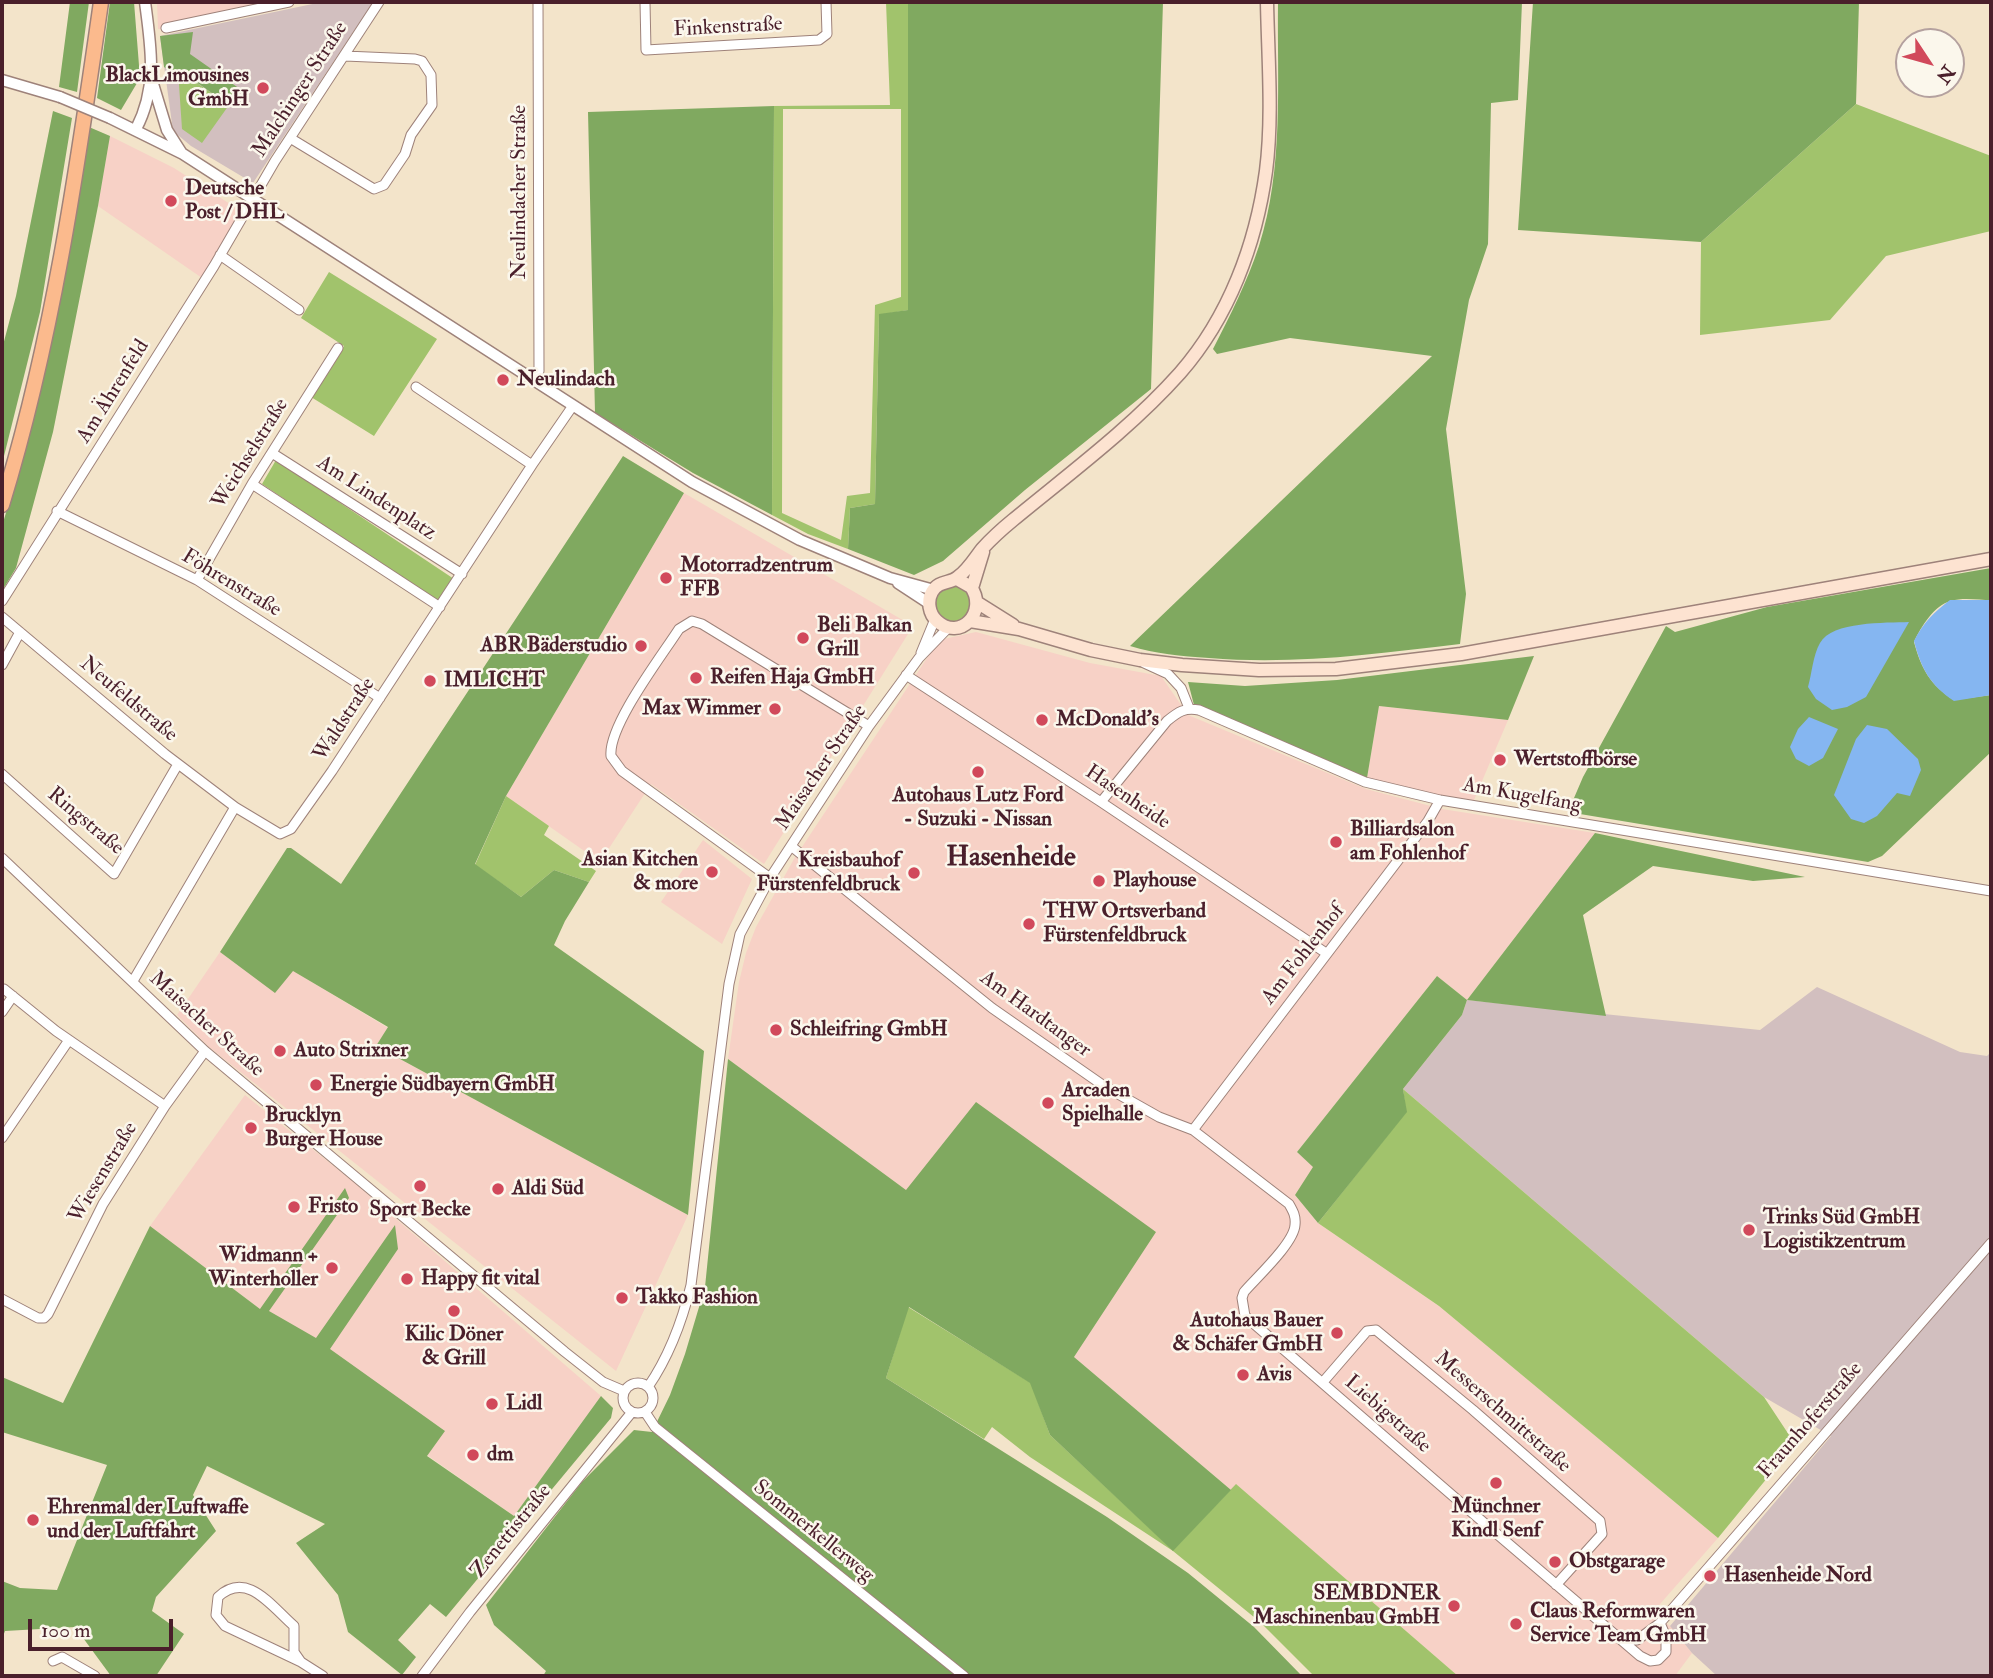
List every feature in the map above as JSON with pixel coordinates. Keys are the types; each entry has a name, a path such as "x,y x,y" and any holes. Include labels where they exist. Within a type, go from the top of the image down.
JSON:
{"highway":[{"path":"2,505 20,446 51,312 101,2"}],"main road":[{"path":"957,579 1002,529 1126,426 1164,390 1201,346 1221,313 1241,271 1260,206 1266,169 1267,2"},
{"path":"972,588 984,546"},
{"path":"970,621 1019,629 1091,650 1140,660 1259,670 1336,669 1461,654 1991,559"},
{"path":"978,603 970,621 961,626 949,627 935,619 930,604 934,590 944,581 957,579 972,588 978,603 1019,629"}],"street":[{"path":"145,2 152,79 167,130 183,154"},
{"path":"166,27 289,2"},
{"name":"Malchinger Straße","path":"253,199 379,2"},
{"name":"Neulindacher Straße","path":"534,381 539,371 538,2"},
{"name":"Finkenstraße","path":"645,2 646,50 819,40 827,34 826,2"},
{"path":"290,138 374,189 384,186 405,154 411,135 432,105 431,75 422,61 415,59 345,56"},
{"path":"136,129 146,108 152,79"},
{"path":"2,80 60,97 136,129 183,154 692,482 800,540 890,578 934,590"},
{"name":"Am Ährenfeld","path":"2,601 253,199"},
{"path":"220,255 299,310"},
{"name":"Weichselstraße","path":"197,580 252,484 338,348"},
{"path":"416,387 532,466"},
{"name":"Waldstraße","path":"235,807 280,834 291,829 572,407"},
{"name":"Am Lindenplatz","path":"272,453 461,574"},
{"path":"252,484 440,607"},
{"name":"Föhrenstraße","path":"57,511 197,580 380,698"},
{"path":"890,578 930,604"},
{"name":"Neufeldstraße","path":"2,617 178,764 235,807"},
{"name":"Maisacher Straße","path":"919,658 935,619"},
{"path":"770,878 622,771 611,756 612,737 622,718 679,629 692,621 702,624 869,726"},
{"name":"Maisacher Straße","path":"648,1387 671,1349 691,1285 731,967 740,934 770,878 869,726 919,658 949,627"},
{"path":"2,666 20,632"},
{"path":"1101,802 1167,721 1179,711 1189,708 1181,688 1168,674 1140,660"},
{"name":"Hasenheide","path":"906,675 1326,953"},
{"name":"Am Kugelfang","path":"1189,708 1365,782 1440,800 1991,891"},
{"name":"Ringstraße","path":"2,774 114,874 178,764"},
{"name":"Am Fohlenhof","path":"1193,1130 1428,821 1440,800"},
{"path":"133,981 235,807"},
{"name":"Am Hardtanger","path":"790,846 949,974 1054,1051 1104,1086 1159,1117 1193,1130 1273,1191"},
{"name":"Maisacher Straße","path":"2,858 205,1051 565,1352 611,1387 624,1391"},
{"path":"4,989 69,1040 165,1105"},
{"path":"2,1012 13,996"},
{"path":"2,1138 69,1040"},
{"name":"Wiesenstraße","path":"2,1299 38,1318 44,1318 48,1314 103,1204 165,1105 205,1051"},
{"name":"Liebigstraße","path":"1273,1191 1289,1204 1294,1212 1296,1226 1290,1238 1244,1292 1242,1310 1245,1316 1623,1640"},
{"name":"Fraunhoferstraße","path":"1623,1640 1637,1640 1660,1623 1991,1242"},
{"name":"Messerschmittstraße","path":"1323,1382 1367,1331 1376,1330 1569,1493 1600,1521 1602,1534 1556,1585"},
{"path":"637,1383 648,1387 653,1401 645,1412 632,1412 624,1404 624,1391 637,1383"},
{"name":"Zenettistraße","path":"422,1676 470,1612 632,1412"},
{"name":"Sommerkellerweg","path":"645,1412 655,1427 964,1676"},
{"path":"302,1662 294,1652 294,1626 257,1593 242,1586 228,1588 218,1597 216,1615 225,1626 302,1662 323,1676"},
{"path":"1623,1640 1647,1660 1658,1660 1667,1647 1660,1623"},
{"path":"53,1661 62,1657 95,1676"}],"shaded area":[{"path":"157,2 285,2 172,29 158,29"},
{"path":"322,2 373,2 253,183 191,146 173,131 160,36"},
{"path":"110,136 174,168 241,211 202,278 98,206"},
{"path":"684,493 913,626 764,864 651,784 600,862 506,796"},
{"path":"976,632 1090,663 1161,676 1188,715 1366,789 1442,809 1595,833 1467,1000 1437,976 1297,1152 1314,1167 1295,1195 1318,1223 1439,1306 1718,1538 1653,1612 1670,1626 1692,1653 1675,1676 1458,1676 1237,1485 1231,1490 1074,1357 1156,1231 907,1191 728,1059 746,953 756,927 794,859 939,640"},
{"path":"1379,706 1508,720 1474,800 1445,797 1367,778"},
{"path":"703,840 752,879 722,944 661,902"},
{"path":"220,952 275,992 292,970 388,1028 376,1046 688,1215 616,1371 209,1047 177,1015"},
{"path":"1817,987 1960,1052 1987,1056 1991,1052 1991,1676 1717,1676 1692,1653 1670,1626 1831,1436 1764,1397 1403,1089 1462,1015 1467,1000 1760,1030"},
{"path":"245,1095 351,1180 601,1396 514,1516 427,1455 444,1430 260,1309 150,1226"}],"green space":[{"path":"70,2 89,2 77,92 59,87"},
{"path":"110,2 134,2 140,78 121,110 97,98"},
{"path":"886,2 908,2 908,310 879,315 875,504 850,508 848,549 808,534 772,515 774,106 890,105","holes":["783,109 901,109 901,297 875,305 870,493 847,496 841,540 782,513"]},
{"path":"908,2 1163,2 1151,389 1025,490 943,561 914,575 848,549 850,508 875,504 879,314 908,310"},
{"path":"1278,2 1522,2 1518,100 1491,103 1488,244 1469,300 1446,429 1466,594 1460,644 1334,657 1272,660 1179,655 1130,646 1432,356 1290,338 1217,354 1213,349 1249,273 1267,216 1278,125"},
{"path":"1533,2 1859,2 1856,104 1701,242 1518,230"},
{"path":"193,32 190,54 240,89 229,105 179,70 178,77 164,67 160,36"},
{"path":"178,70 229,105 202,143 182,129"},
{"path":"1856,104 1991,156 1991,231 1886,256 1830,320 1700,335 1701,242"},
{"path":"774,106 772,515 693,473 595,413 588,112"},
{"path":"53,111 72,118 40,312 2,464 2,349 16,296"},
{"path":"89,127 110,136 98,206 53,432 16,568 2,591 2,526 26,446 57,311"},
{"path":"329,272 437,339 374,436 311,397 344,346 301,318"},
{"path":"623,456 684,493 506,796 475,864 521,897 554,870 589,882 554,945 704,1051 688,1215 376,1046 388,1027 293,971 275,993 220,952 287,848 291,848 341,884"},
{"path":"276,460 454,579 439,603 262,484"},
{"path":"1991,568 1991,600 1961,599 1945,603 1929,617 1914,642 1928,675 1954,700 1991,695 1991,752 1882,856 1868,862 1568,812 1583,777 1666,626 1675,632 1767,607"},
{"path":"954,586 967,591 972,604 967,617 954,622 941,617 936,604 941,591"},
{"path":"1534,656 1508,720 1379,706 1367,778 1194,705 1188,682 1245,686 1337,680"},
{"path":"506,796 549,826 544,835 596,871 589,882 554,870 521,897 475,865"},
{"path":"1595,833 1805,877 1753,881 1653,866 1583,915 1606,1016 1467,1000"},
{"path":"1437,976 1467,1000 1462,1015 1403,1089 1407,1112 1318,1223 1295,1195 1313,1167 1297,1152"},
{"path":"728,1059 906,1190 976,1102 1156,1232 1074,1357 1231,1490 1173,1551 1050,1435 1030,1383 909,1307 886,1378 1107,1517 1188,1573 1254,1627 1302,1676 543,1676 546,1671 494,1625 486,1605 582,1482 634,1430 652,1432 670,1395 705,1287"},
{"path":"1403,1089 1764,1397 1795,1444 1718,1538 1439,1306 1318,1223 1406,1112"},
{"path":"345,1188 349,1198 269,1311 316,1338 395,1225 398,1249 330,1349 445,1431 427,1456 514,1516 601,1396 613,1408 611,1418 446,1617 430,1604 398,1640 416,1657 402,1675 348,1632 338,1595 296,1543 325,1524 207,1466 193,1495 216,1531 156,1597 152,1611 184,1634 156,1676 111,1676 75,1627 5,1631 2,1639 2,1581 20,1588 57,1590 107,1465 2,1432 2,1377 63,1403 150,1226 260,1309"},
{"path":"908,1307 1031,1383 1050,1435 1173,1550 1236,1484 1458,1676 1314,1676 1260,1622 1173,1551 1030,1457 992,1427 984,1439 886,1378"}],"water":[{"path":"1950,600 1991,600 1991,695 1954,701 1933,682 1920,660 1914,641 1929,618"},
{"path":"1909,622 1866,697 1847,707 1832,710 1816,699 1808,687 1816,653 1826,636 1847,627"},
{"path":"1809,717 1838,729 1823,758 1809,766 1796,759 1790,747 1798,729"},
{"path":"1867,725 1887,729 1918,759 1921,770 1910,796 1897,793 1877,816 1864,823 1851,819 1834,795 1856,739"}],"place":[{"name":"BlackLimousines GmbH","path":"263,88"},
{"name":"Deutsche Post / DHL","path":"171,201"},
{"name":"Neulindach","path":"503,380"},
{"name":"Motorradzentrum FFB","path":"666,578"},
{"name":"Beli Balkan Grill","path":"803,638"},
{"name":"ABR Bäderstudio","path":"641,646"},
{"name":"Reifen Haja GmbH","path":"696,678"},
{"name":"IMLICHT","path":"430,681"},
{"name":"Max Wimmer","path":"775,709"},
{"name":"McDonald's","path":"1042,720"},
{"name":"Wertstoffbörse","path":"1500,760"},
{"name":"Autohaus Lutz Ford - Suzuki - Nissan","path":"978,772"},
{"name":"Billiardsalon am Fohlenhof","path":"1336,842"},
{"name":"Asian Kitchen & more","path":"712,872"},
{"name":"Kreisbauhof Fürstenfeldbruck","path":"914,873"},
{"name":"Playhouse","path":"1099,881"},
{"name":"THW Ortsverband Fürstenfeldbruck","path":"1029,924"},
{"name":"Schleifring GmbH","path":"776,1030"},
{"name":"Auto Strixner","path":"280,1051"},
{"name":"Energie Südbayern GmbH","path":"316,1085"},
{"name":"Arcaden Spielhalle","path":"1048,1103"},
{"name":"Brucklyn Burger House","path":"251,1128"},
{"name":"Sport Becke","path":"420,1186"},
{"name":"Aldi Süd","path":"498,1189"},
{"name":"Fristo","path":"294,1207"},
{"name":"Trinks Süd GmbH Logistikzentrum","path":"1749,1230"},
{"name":"Widmann + Winterholler","path":"332,1268"},
{"name":"Happy fit vital","path":"407,1279"},
{"name":"Takko Fashion","path":"622,1298"},
{"name":"Kilic Döner & Grill","path":"454,1311"},
{"name":"Autohaus Bauer & Schäfer GmbH","path":"1337,1333"},
{"name":"Avis","path":"1243,1375"},
{"name":"Lidl","path":"492,1404"},
{"name":"dm","path":"473,1455"},
{"name":"Münchner Kindl Senf","path":"1496,1483"},
{"name":"Ehrenmal der Luftwaffe und der Luftfahrt","path":"33,1520"},
{"name":"Obstgarage","path":"1555,1562"},
{"name":"Hasenheide Nord","path":"1710,1576"},
{"name":"SEMBDNER Maschinenbau GmbH","path":"1454,1606"},
{"name":"Claus Reformwaren Service Team GmbH","path":"1516,1624"}],"district":[{"name":"Hasenheide","path":"1011,859"}]}
